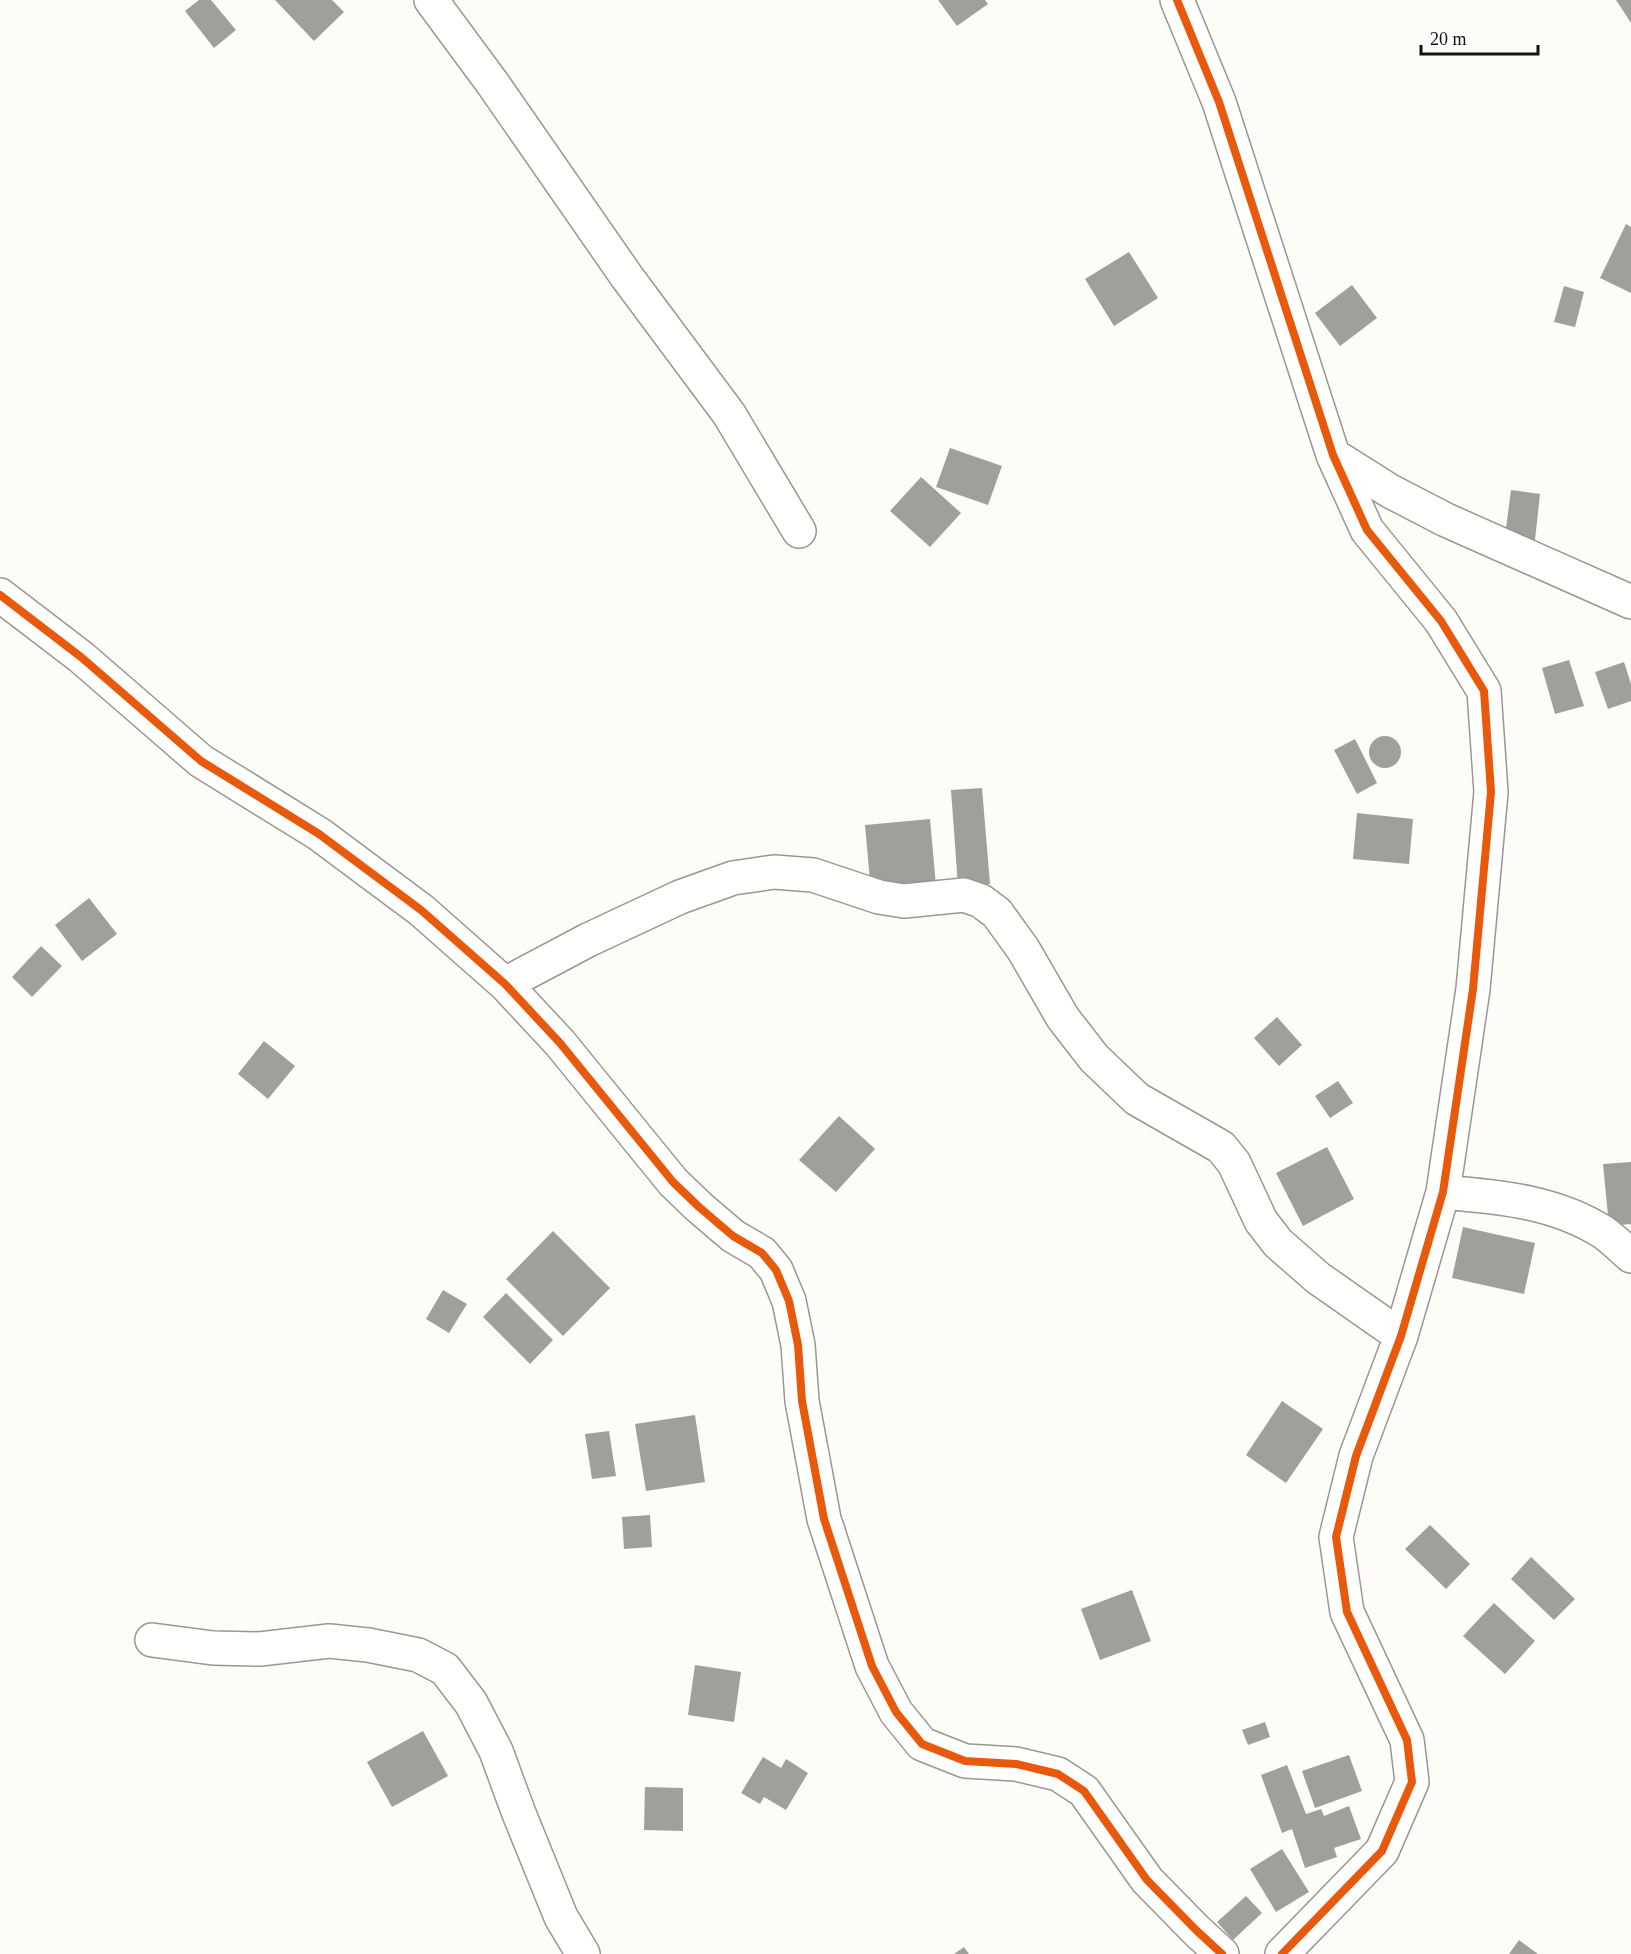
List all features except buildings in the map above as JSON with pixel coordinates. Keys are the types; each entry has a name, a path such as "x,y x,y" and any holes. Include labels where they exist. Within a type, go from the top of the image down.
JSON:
{"street":[{"path":"432,0 627,277 729,414 799,531"},
{"path":"1177,0 1219,102 1334,455 1367,530 1441,621 1484,691 1491,792 1473,989 1443,1192 1401,1336 1356,1456 1336,1537 1347,1612 1407,1740 1412,1782 1382,1851 1282,1954"},
{"path":"1334,455 1390,491 1446,520 1631,602"},
{"path":"0,595 81,657 201,761 319,834 422,910 505,984 560,1043 673,1182 733,1236 762,1253 776,1270 789,1301 798,1346 803,1411 824,1519 872,1666 896,1712 922,1744 965,1761 1016,1764 1058,1774 1084,1791 1147,1880 1222,1954"},
{"path":"505,984 588,940 680,897 733,878 774,872 813,875 879,897 904,902 964,896 981,901 997,913 1023,949 1063,1018 1094,1059 1137,1099 1221,1147 1234,1163 1261,1221 1278,1243 1318,1278 1401,1336"},
{"path":"1443,1192 1531,1202 1568,1213 1604,1233 1631,1256"},
{"path":"152,1640 213,1648 260,1649 329,1641 368,1645 418,1655 445,1669 471,1703 496,1751 561,1917 578,1952"}],"cycle path":[{"path":"1177,0 1219,102 1333,455 1367,530 1441,621 1484,691 1491,792 1473,989 1443,1192 1401,1336 1356,1456 1336,1537 1347,1612 1407,1740 1412,1782 1382,1851 1282,1954"},
{"path":"0,595 81,657 201,761 319,834 421,910 505,984 560,1043 673,1182 733,1236 762,1253 776,1270 789,1301 798,1345 802,1401 824,1519 872,1666 896,1712 922,1744 965,1761 1016,1764 1058,1774 1084,1791 1147,1880 1222,1954"}]}
